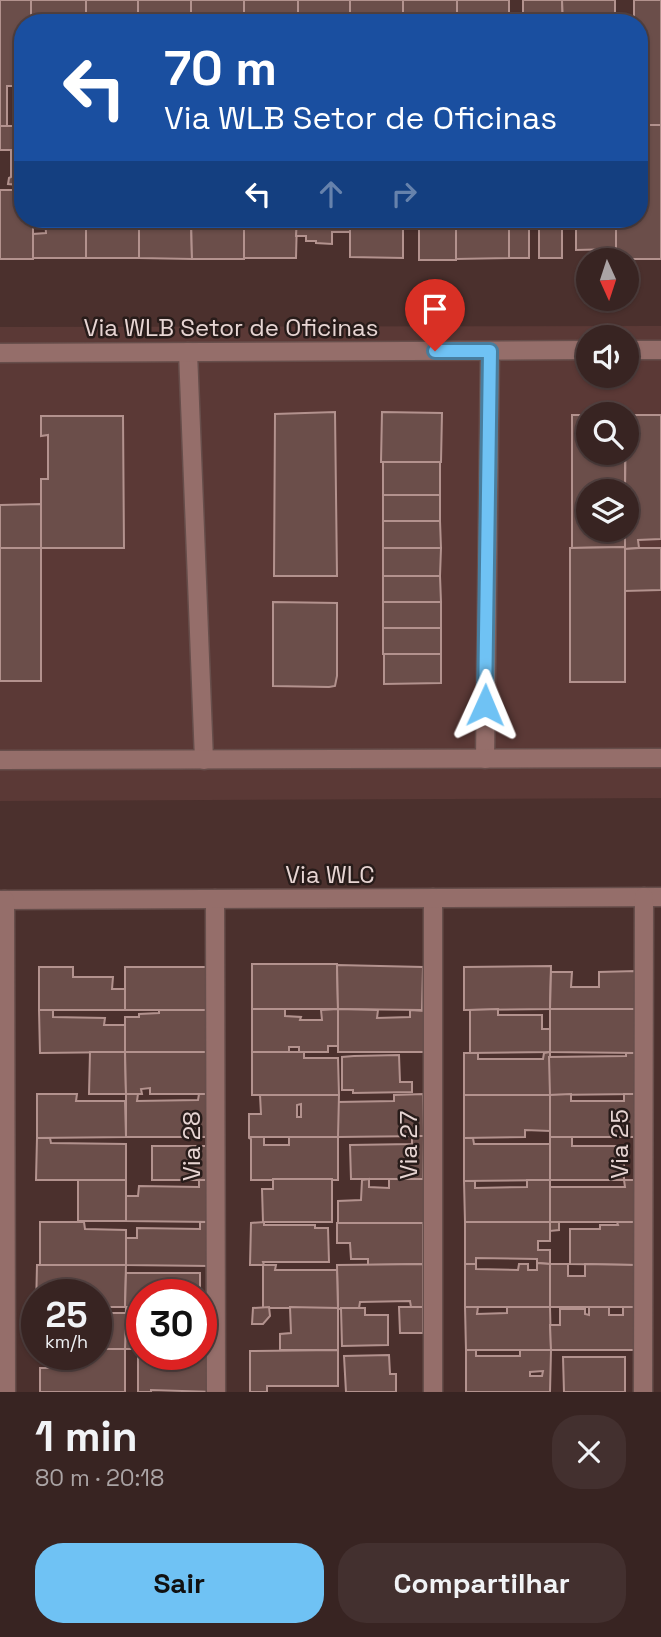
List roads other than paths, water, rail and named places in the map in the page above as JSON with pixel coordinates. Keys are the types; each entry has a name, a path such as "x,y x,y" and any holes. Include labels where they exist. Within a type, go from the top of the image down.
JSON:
{"street":[{"path":"639,350 661,350"},
{"path":"485,759 490,351"},
{"name":"Via WLB Setor de Oficinas","path":"0,352 576,351"},
{"path":"188,352 204,760"},
{"path":"0,760 661,758"},
{"name":"Via WLC","path":"2,900 653,897"},
{"name":"Via 25","path":"643,1392 653,897"},
{"name":"Via 27","path":"433,898 433,1392"},
{"name":"Via 28","path":"215,899 216,1392"},
{"path":"2,900 6,1392"}]}
